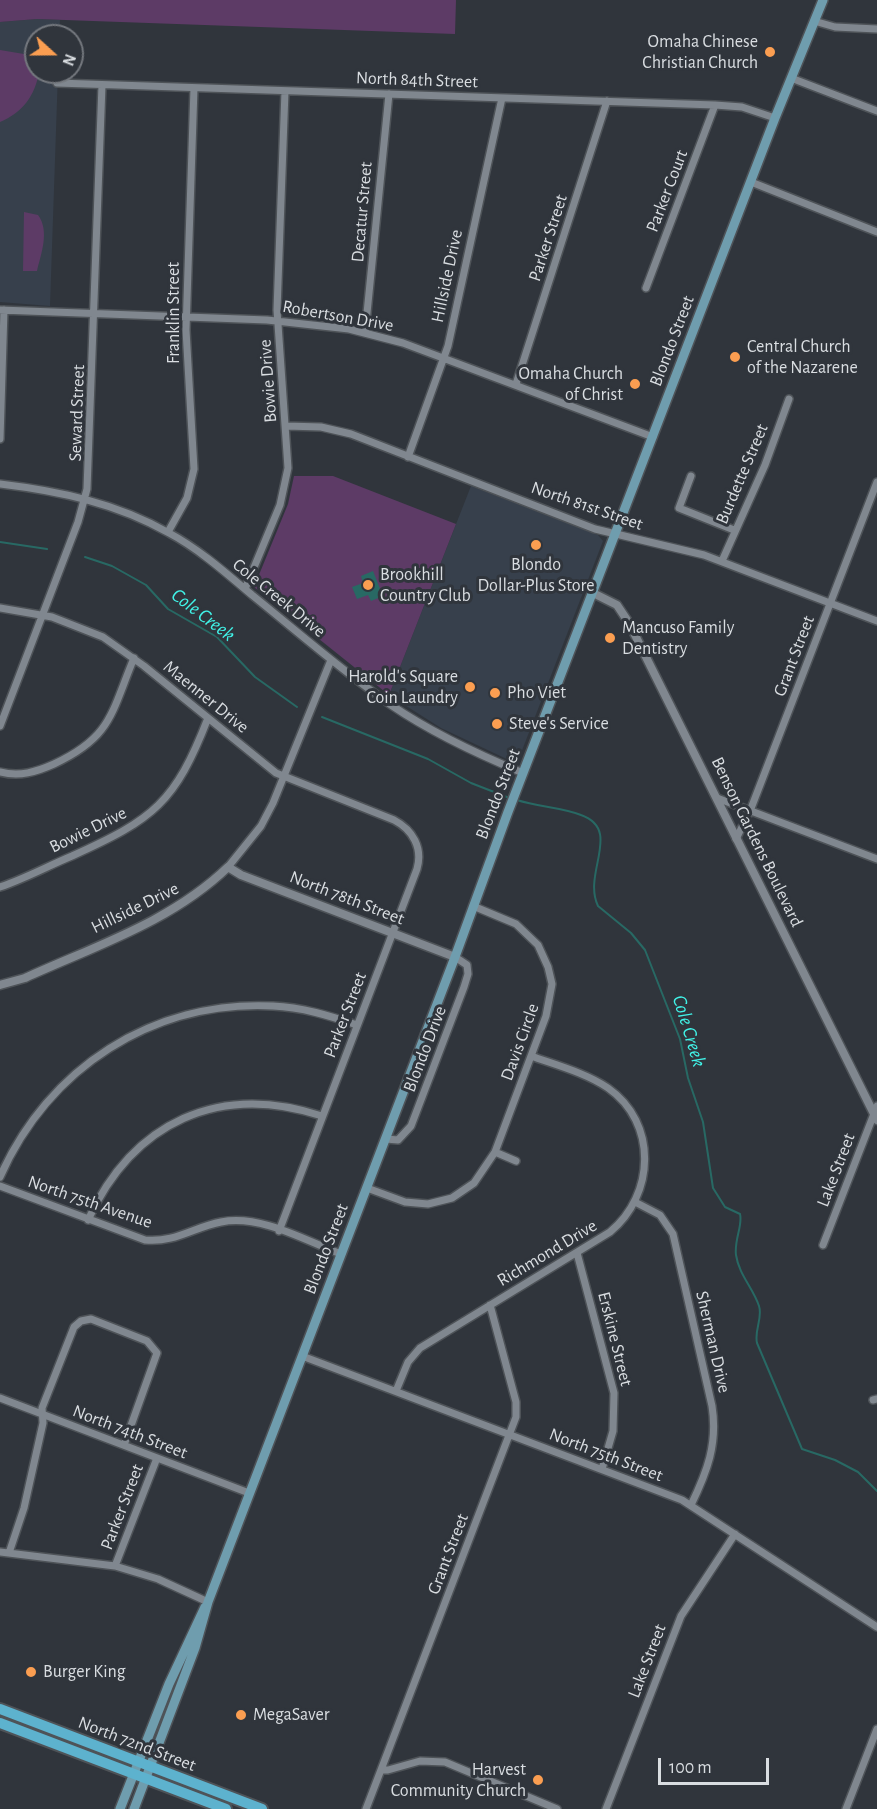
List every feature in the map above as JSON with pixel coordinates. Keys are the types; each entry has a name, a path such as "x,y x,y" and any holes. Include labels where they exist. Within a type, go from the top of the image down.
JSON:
{"main road":[{"name":"Blondo Street","path":"120,1809 186,1645 208,1602 456,957 508,812 775,118 823,0"},
{"name":"Blondo Street","path":"134,1809 201,1633 208,1602"},
{"name":"North 72nd Street","path":"0,1709 262,1809"},
{"name":"North 72nd Street","path":"0,1722 226,1809"}],"street":[{"path":"814,21 835,27 877,29"},
{"path":"791,78 877,111"},
{"name":"North 84th Street","path":"80,84 715,105 745,108 775,118"},
{"name":"Seward Street","path":"0,726 85,499 90,465 102,85"},
{"name":"Franklin Street","path":"168,532 188,498 194,469 187,317 194,88"},
{"name":"Bowie Drive","path":"245,589 284,493 288,468 278,320 285,91"},
{"name":"Decatur Street","path":"365,333 389,94"},
{"name":"Hillside Drive","path":"408,457 445,358 502,98"},
{"name":"Parker Street","path":"516,384 607,101"},
{"name":"Parker Court","path":"646,288 715,105"},
{"path":"751,182 877,232"},
{"path":"0,439 2,310"},
{"name":"Robertson Drive","path":"2,310 278,320 365,333 445,358 653,438"},
{"name":"Burdette Street","path":"722,561 765,465 789,399"},
{"name":"North 81st Street","path":"286,426 337,430 615,535 691,551 722,561 877,621"},
{"path":"691,476 679,508 734,530"},
{"name":"Grant Street","path":"736,839 750,811 877,482"},
{"name":"Cole Creek Drive","path":"0,484 47,490 85,499 128,513 168,532 245,589 331,660 417,722 468,749 524,773"},
{"name":"Benson Gardens Boulevard","path":"593,593 613,602 624,613 876,1113"},
{"name":"Maenner Drive","path":"0,608 42,615 89,630 134,658 273,771 391,819"},
{"path":"0,772 19,774 36,771 87,747 104,729 134,658"},
{"name":"Hillside Drive","path":"0,985 25,978 170,912 199,893 228,867 261,826 285,777 331,660"},
{"name":"Bowie Drive","path":"0,887 105,841 142,820 167,796 182,777 208,718"},
{"path":"717,798 877,859"},
{"name":"Parker Street","path":"279,1231 417,869 419,856 412,834 391,819"},
{"name":"North 78th Street","path":"228,867 241,875 456,957"},
{"name":"Davis Circle","path":"367,1188 405,1202 422,1204 444,1201 474,1183 495,1152 550,1001 552,984 548,967 538,945 522,928 473,906"},
{"name":"Blondo Drive","path":"386,1139 398,1140 408,1131 465,987 468,974 467,964 456,957"},
{"path":"0,1177 21,1135 52,1094 92,1059 138,1033 193,1013 246,1006 300,1009 357,1025"},
{"name":"Richmond Drive","path":"396,1391 408,1362 420,1348 577,1253 617,1226 635,1202 644,1179 645,1154 640,1130 628,1108 617,1095 600,1084 531,1056"},
{"path":"88,1220 105,1186 124,1160 150,1138 184,1120 219,1108 251,1103 286,1106 322,1116"},
{"name":"Lake Street","path":"823,1245 876,1113"},
{"path":"495,1152 516,1161"},
{"name":"North 75th Avenue","path":"0,1186 135,1238 154,1241 180,1237 211,1224 230,1221 254,1222 342,1254"},
{"name":"Sherman Drive","path":"635,1202 660,1215 673,1234 712,1406 715,1429 712,1454 705,1477 691,1505"},
{"name":"Erskine Street","path":"577,1253 614,1393 613,1431 602,1469"},
{"name":"Grant Street","path":"366,1809 516,1417 516,1402 490,1305"},
{"path":"9,1553 24,1508 43,1414 42,1408 74,1327 81,1321 91,1319 147,1341 157,1353 124,1445"},
{"name":"North 75th Street","path":"302,1356 691,1505 877,1627"},
{"name":"North 74th Street","path":"0,1398 249,1494"},
{"name":"Parker Street","path":"115,1566 157,1458"},
{"name":"Lake Street","path":"606,1809 681,1616 735,1534"},
{"path":"0,1552 115,1566 158,1580 208,1602"},
{"path":"846,1809 877,1729"},
{"path":"381,1770 420,1761 440,1761 557,1809"}],"shaded area":[{"path":"0,0 456,0 455,34 37,19 0,22"},
{"path":"60,20 60,24 24,24 24,84 58,84 50,306 0,302 0,22"},
{"path":"0,50 24,54 24,84 36,84 31,96 21,109 0,122"},
{"path":"24,212 38,215 42,221 44,235 37,271 23,271"},
{"name":"Brookhill Country Club","path":"294,476 333,476 456,524 389,695 254,587 288,504"},
{"path":"471,486 598,535 603,541 521,753 511,761 441,728 389,695"},
{"name":"Brookhill Country Club","path":"373,571 383,596 371,601 368,595 357,599 352,587 363,583 361,576"}],"waterway":[{"name":"Cole Creek","path":"0,542 47,549"},
{"name":"Cole Creek","path":"85,557 112,566 146,585 168,609 217,637 255,677 297,707"},
{"name":"Cole Creek","path":"322,717 428,759 471,783 512,799"},
{"name":"Cole Creek","path":"517,800 581,815 593,822 599,831 601,842 594,880 594,893 598,906 631,933 645,950 680,1039 688,1078 703,1122 713,1188 725,1207 740,1214 736,1255 740,1269 759,1306 757,1343 802,1449 835,1460 858,1472 877,1491"}],"place":[{"name":"Omaha Chinese Christian Church","path":"770,52"},
{"name":"Central Church of the Nazarene","path":"735,357"},
{"name":"Omaha Church of Christ","path":"635,384"},
{"name":"Blondo Dollar-Plus Store","path":"536,545"},
{"name":"Brookhill Country Club","path":"368,585"},
{"name":"Mancuso Family Dentistry","path":"610,638"},
{"name":"Harold's Square Coin Laundry","path":"470,687"},
{"name":"Pho Viet","path":"495,693"},
{"name":"Steve's Service","path":"497,724"},
{"name":"Burger King","path":"31,1672"},
{"name":"MegaSaver","path":"241,1715"},
{"name":"Harvest Community Church","path":"538,1780"}]}
